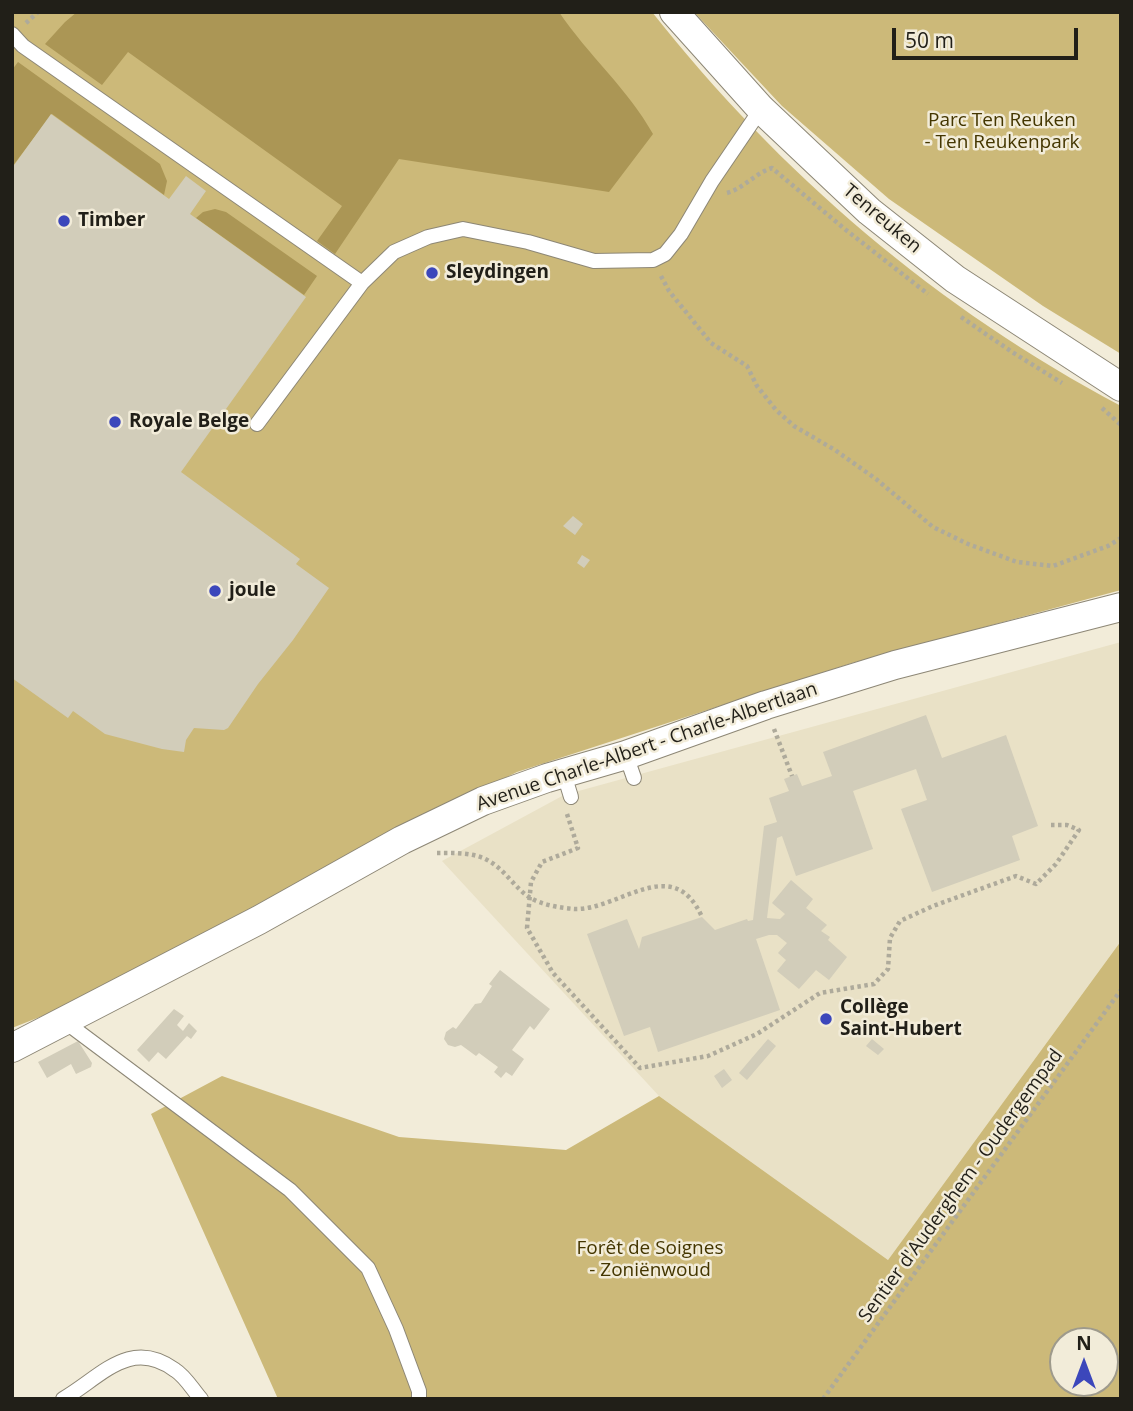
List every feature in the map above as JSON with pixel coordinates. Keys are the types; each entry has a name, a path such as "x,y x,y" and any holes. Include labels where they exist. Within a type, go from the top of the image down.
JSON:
{"street":[{"name":"Tenreuken","path":"674,12 761,109 869,211 955,279 1121,387"},
{"name":"Avenue Charle-Albert - Charle-Albertlaan","path":"12,1048 259,920 402,840 483,801 547,778 566,791 631,766 766,705 895,665 1121,607"}],"lane":[{"path":"12,34 23,46 362,283"},
{"path":"257,424 362,283 394,252 428,237 463,229 528,242 594,261 653,260 665,254 681,234 712,181 761,109"},
{"path":"64,1021 290,1190 368,1268 396,1329 419,1391 419,1399"},
{"path":"63,1399 116,1363 144,1356 176,1370 201,1399"}],"path":[{"path":"653,260 669,291 695,325 711,344 747,366 757,386 776,410 794,426 876,479 933,527 968,544 1017,562 1053,566 1108,546 1121,538"},
{"path":"771,722 792,776"},
{"path":"566,791 578,848 542,862 531,883 527,929 553,973 640,1068 708,1056 757,1034 820,993 874,984 888,969 890,938 900,921 1016,876 1036,884 1056,864 1079,830 1067,825 1049,825"},
{"path":"425,853 465,854 488,860 529,897 550,905 578,909 662,884 680,891 696,904 702,917"},
{"name":"Sentier d'Auderghem - Oudergempad","path":"823,1399 1121,990"}],"shaded area":[{"path":"77,12 559,12 632,102 653,134 609,192 399,159 335,254 317,241 342,206 128,52 102,85 45,44"},
{"path":"18,62 160,164 167,181 164,195 52,114 12,167 12,70"},
{"path":"215,209 226,212 317,276 304,295 196,218 203,212"},
{"name":"Collège Saint-Hubert","path":"1121,642 1121,941 888,1260 659,1096 442,861 564,795"}],"green space":[{"path":"12,12 652,12 701,71 754,128 808,182 866,233 926,281 989,326 1054,368 1121,406 1121,590 852,663 517,772 356,852 75,1003 12,1028"},
{"name":"Parc Ten Reuken - Ten Reukenpark","path":"694,12 1121,12 1121,354 1043,306 889,199 782,106"},
{"name":"Forêt de Soignes - Zoniënwoud","path":"1121,941 1121,1399 278,1399 151,1114 222,1076 399,1137 566,1150 659,1096 888,1260"}],"building":[{"name":"Royale Belge","path":"51,114 169,199 186,176 206,191 190,214 306,297 181,472 300,559 296,564 329,588 228,728 194,728 186,740 184,752 105,734 73,711 68,718 12,678 12,168"},
{"path":"573,516 583,524 575,535 563,526"},
{"path":"582,555 590,560 584,568 577,563"},
{"path":"926,715 942,758 1006,735 1038,826 1012,836 1020,860 932,892 901,809 927,800 916,769 853,791 873,849 796,876 782,836 777,838 767,918 780,919 785,914 772,903 791,880 813,899 806,908 827,925 821,931 830,937 828,940 847,957 829,980 816,970 799,989 777,971 786,960 778,953 787,943 777,935 769,935 756,939 780,1010 658,1052 650,1027 624,1036 587,934 627,919 639,949 642,937 702,917 715,930 747,919 753,920 764,826 777,822 769,798 789,791 784,779 797,774 802,786 832,776 823,752"},
{"path":"500,970 550,1009 534,1030 530,1026 512,1050 524,1059 512,1076 506,1072 501,1078 494,1072 498,1067 479,1053 476,1056 461,1045 448,1045 444,1039 446,1032 453,1027 456,1029 475,1004 481,1003 492,986 489,984"},
{"path":"174,1009 184,1016 177,1025 183,1031 189,1023 197,1031 191,1039 187,1036 166,1059 158,1052 149,1062 137,1050"},
{"path":"768,1039 776,1046 747,1080 739,1073"},
{"path":"872,1039 884,1049 878,1055 866,1046"},
{"path":"78,1041 92,1063 91,1067 76,1074 71,1064 47,1078 38,1062"},
{"path":"724,1069 732,1080 722,1088 714,1076"}],"place":[{"name":"Timber","path":"64,221"},
{"name":"Sleydingen","path":"432,273"},
{"name":"Royale Belge","path":"115,422"},
{"name":"joule","path":"215,591"},
{"name":"Collège Saint-Hubert","path":"826,1019"}]}
